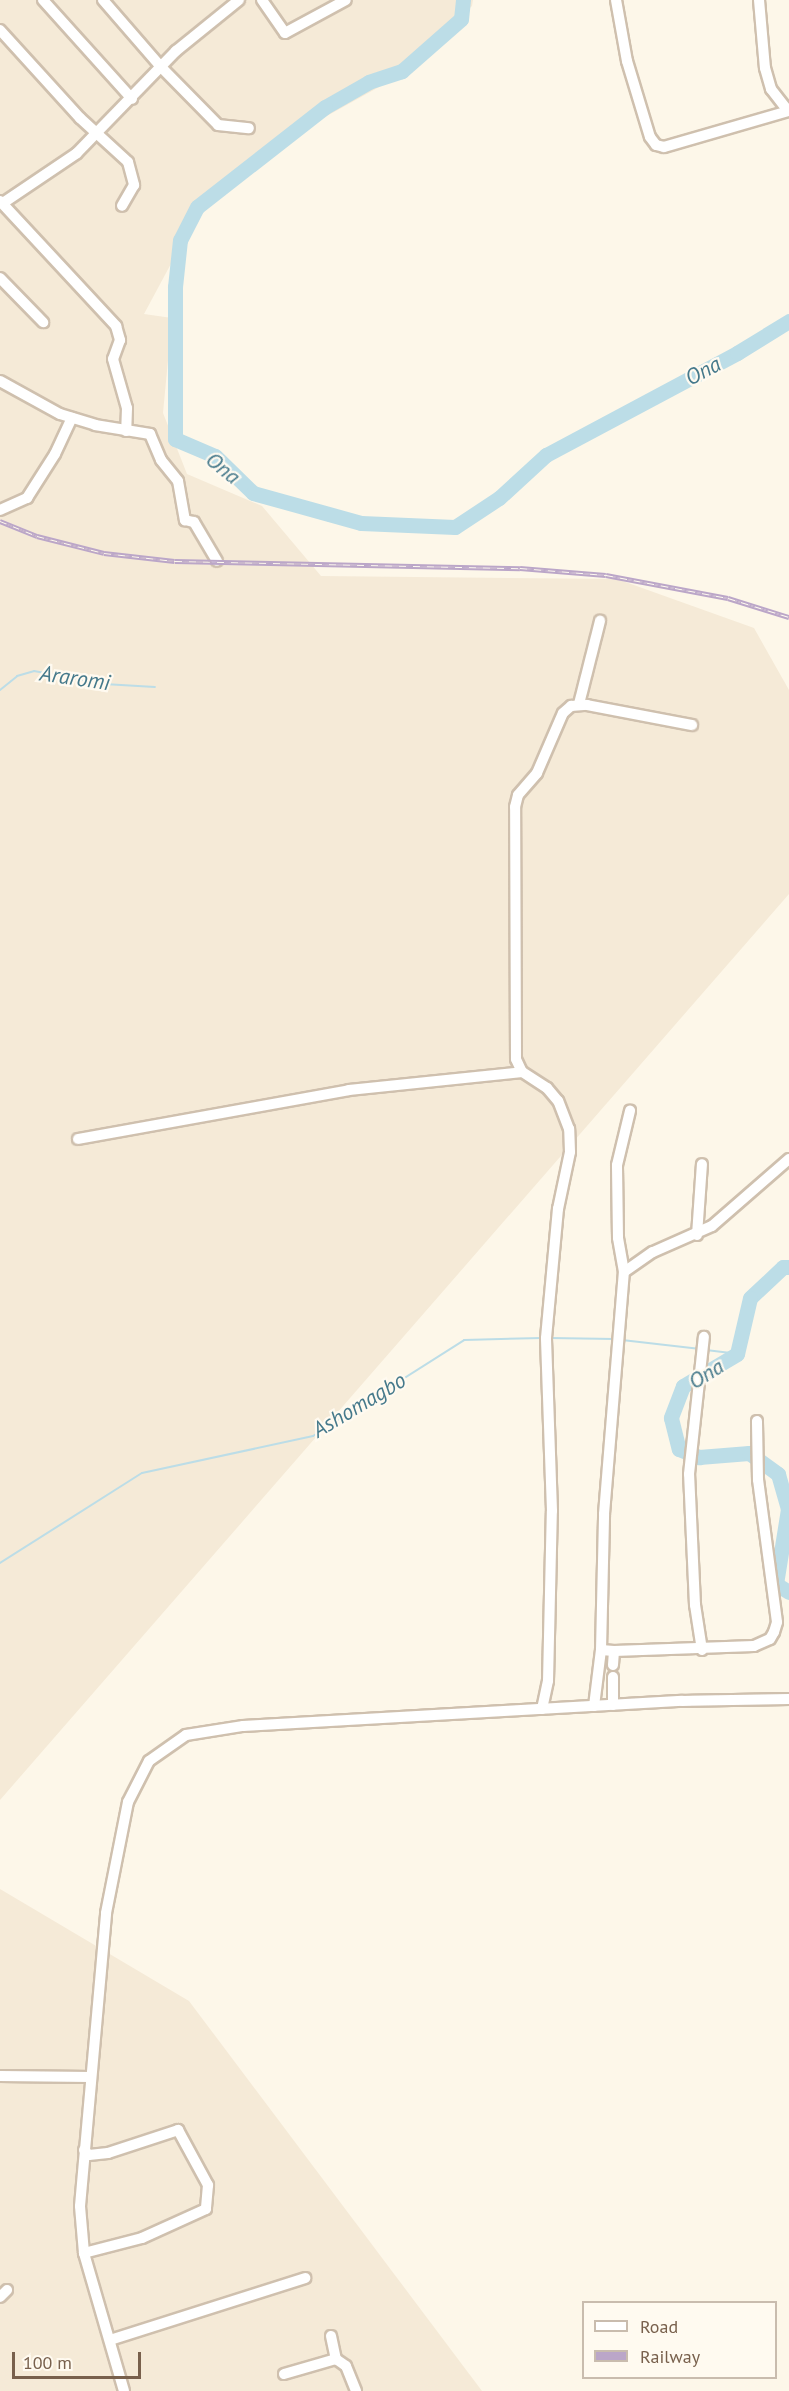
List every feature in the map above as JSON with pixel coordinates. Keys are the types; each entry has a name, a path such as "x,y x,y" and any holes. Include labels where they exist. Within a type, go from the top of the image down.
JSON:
{"street":[{"path":"43,0 132,99"},
{"path":"103,0 162,68 218,125 249,128"},
{"path":"126,431 127,408 113,358 120,340 116,326 1,202 60,166 99,133 209,20 238,0"},
{"path":"262,0 285,33 346,0"},
{"path":"616,0 627,61 650,137 656,145 663,147 789,111 771,89 765,68 759,0"},
{"path":"0,30 133,171 130,196 122,206"},
{"path":"0,278 43,322"},
{"path":"0,381 72,418 126,431 150,434 161,460 178,480 185,520 194,522 217,561"},
{"path":"0,510 27,498 55,454 72,418"},
{"path":"579,704 600,621"},
{"path":"522,1072 515,1044 516,801 537,773 562,713 579,704 692,725"},
{"path":"78,1138 349,1090 522,1072 547,1088 558,1101 570,1129 546,1338 552,1519 548,1681 542,1709"},
{"path":"594,1706 601,1650 604,1514 624,1272 618,1238 617,1165 630,1111"},
{"path":"624,1272 654,1252 697,1235 789,1159"},
{"path":"697,1235 702,1164"},
{"path":"702,1650 695,1605 689,1474 704,1337"},
{"path":"601,1650 702,1650 762,1644 770,1639 777,1622 758,1479 757,1421"},
{"path":"613,1665 614,1651"},
{"path":"613,1677 613,1705"},
{"path":"124,2391 84,2253 80,2222 84,2150 106,1913 121,1831 132,1790 159,1752 186,1735 236,1727 613,1705 789,1699"},
{"path":"0,2076 92,2077"},
{"path":"84,2150 89,2155 108,2153 178,2130 203,2170 208,2185 206,2209 142,2238 84,2253"},
{"path":"110,2340 305,2278"},
{"path":"331,2336 336,2359 346,2366 356,2391"},
{"path":"284,2374 336,2359"}],"shaded area":[{"path":"0,0 473,0 472,6 406,72 289,137 202,206 144,314 172,318 163,413 187,474 262,506 321,576 617,579 754,628 789,690 789,894 0,1800"},
{"path":"0,1889 189,2001 482,2391 0,2391"}],"waterway":[{"name":"Ona","path":"463,0 461,19 402,71 369,82 325,107 197,207 180,240 175,287 175,439 215,456 253,493 361,523 455,527 499,498 546,455 737,353 789,321"},
{"name":"Araromi","path":"0,690 17,676 34,671 104,684 155,687"},
{"name":"Ona","path":"789,1267 783,1267 750,1298 737,1354 683,1386 671,1418 679,1449 699,1457 749,1453 778,1474 788,1509 776,1584 789,1592"},
{"name":"Ashomagbo","path":"0,1563 142,1473 313,1436 464,1340 542,1338"},
{"name":"Ashomagbo","path":"550,1338 614,1339"},
{"name":"Ashomagbo","path":"622,1340 700,1349"},
{"name":"Ashomagbo","path":"706,1350 737,1354"}],"railway":[{"path":"0,521 37,536 104,553 175,561 520,568 606,575 728,598 789,617"}]}
